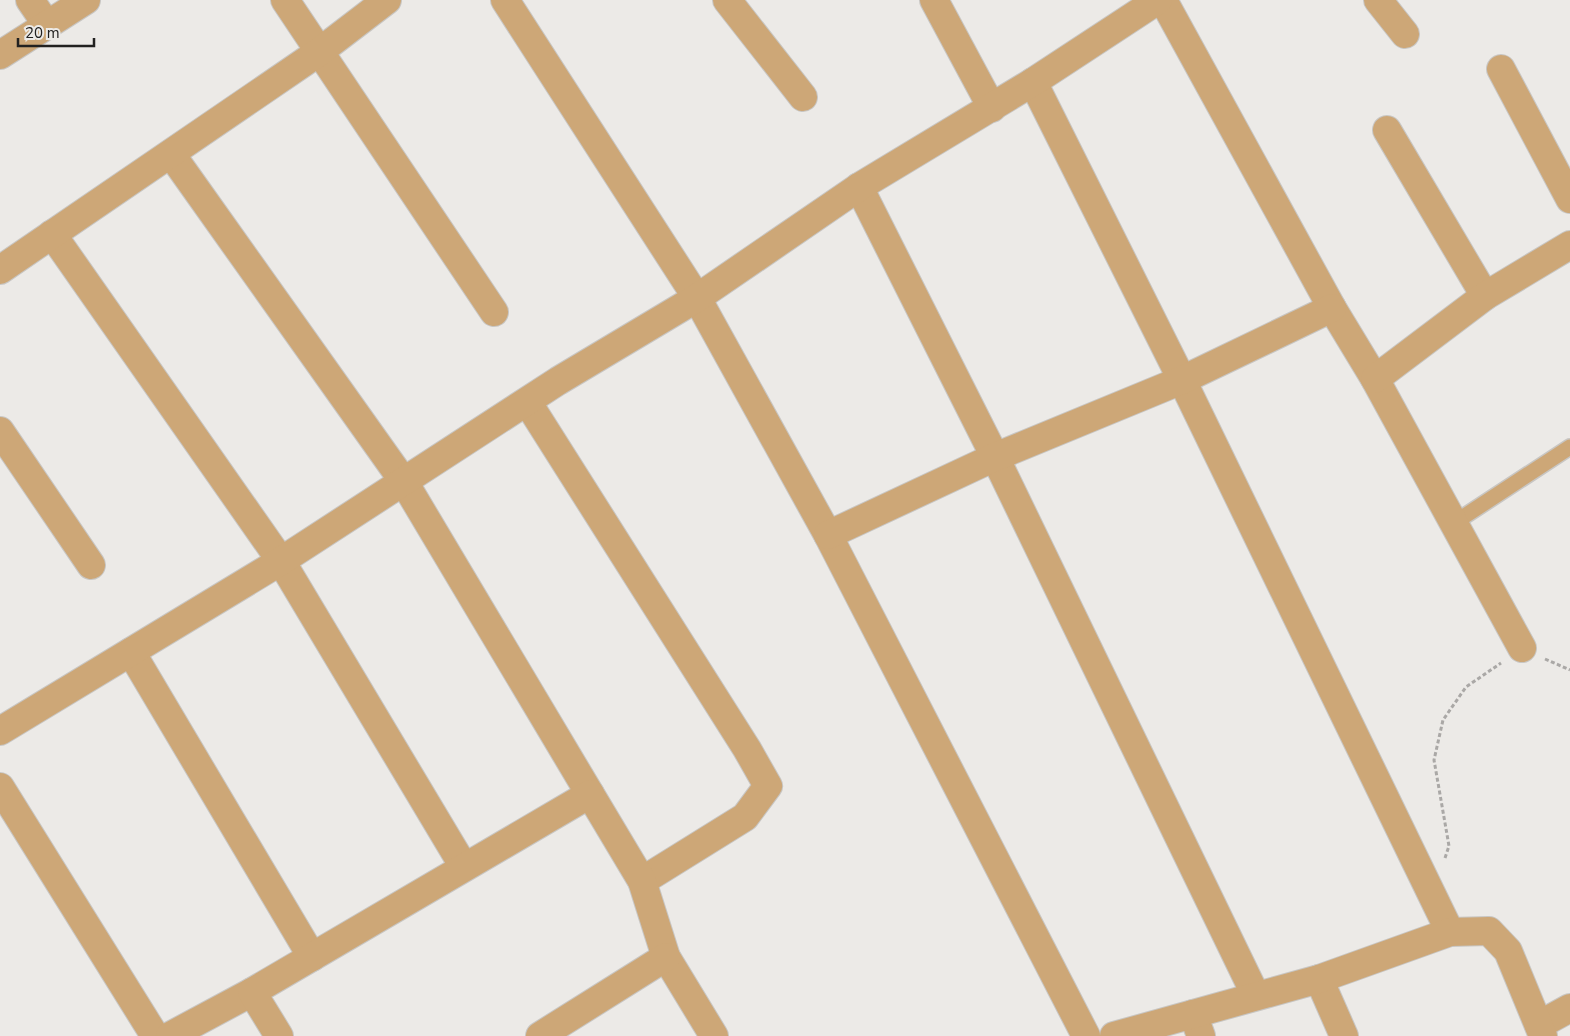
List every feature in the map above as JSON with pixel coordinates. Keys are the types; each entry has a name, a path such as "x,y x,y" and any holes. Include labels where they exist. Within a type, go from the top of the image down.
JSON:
{"street":[{"path":"30,0 46,25"},
{"path":"0,55 86,0"},
{"path":"285,0 494,312"},
{"path":"0,270 319,52 387,0"},
{"path":"505,0 697,298 828,535 1086,1036"},
{"path":"727,0 803,97"},
{"path":"934,0 992,108"},
{"path":"0,731 280,561 528,403 558,381 697,298 859,187 992,108 1158,0"},
{"path":"1162,0 1332,308 1375,379 1522,648"},
{"path":"1378,0 1405,34"},
{"path":"1501,69 1570,199"},
{"path":"1033,82 1182,380 1450,932"},
{"path":"1387,130 1485,296"},
{"path":"171,154 404,482 642,881 666,957 714,1036"},
{"path":"859,187 995,457 1256,996"},
{"path":"52,234 280,561 464,867"},
{"path":"1375,379 1485,296 1570,244"},
{"path":"828,535 995,457 1182,380 1332,308"},
{"path":"528,403 747,749 768,786 745,817 642,881"},
{"path":"0,431 91,565"},
{"path":"131,652 312,957"},
{"path":"0,787 155,1036"},
{"path":"170,1036 252,992 590,794"},
{"path":"1114,1036 1197,1025 1256,996 1319,979 1450,932 1490,931 1508,951 1541,1031 1570,1008"},
{"path":"540,1036 666,957"},
{"path":"1319,979 1344,1036"},
{"path":"252,992 279,1036"}],"lane":[{"path":"1454,523 1570,447"}],"path":[{"path":"1426,880 1444,862 1449,846 1434,760 1443,720 1466,686 1522,648"}]}
